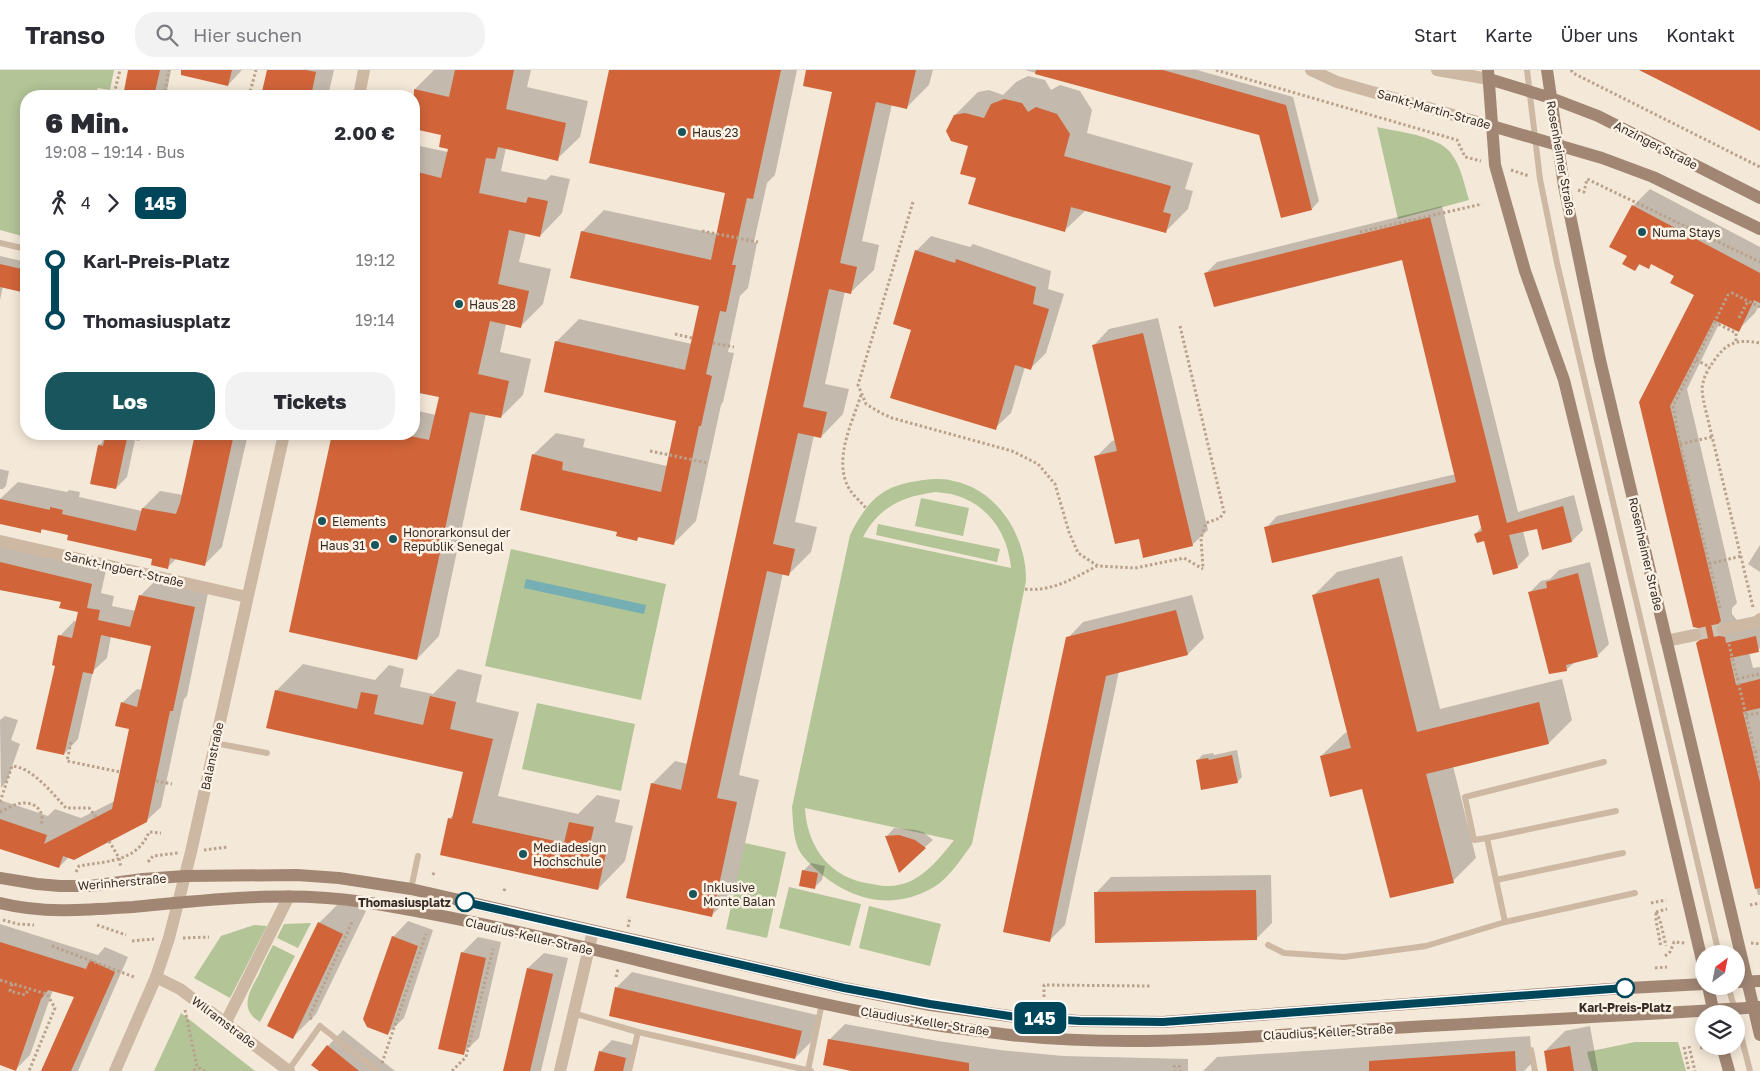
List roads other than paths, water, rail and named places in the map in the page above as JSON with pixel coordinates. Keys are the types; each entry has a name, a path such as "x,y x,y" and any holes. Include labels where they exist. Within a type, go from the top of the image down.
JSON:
{"main road":[{"name":"Rosenheimer Straße","path":"1547,70 1564,186 1600,360 1748,982 1757,1007 1760,1035"},
{"path":"1551,98 1530,92 1489,74 1495,165 1525,271 1564,380 1698,945"},
{"name":"Anzinger Straße","path":"1551,98 1598,116 1760,198"},
{"name":"Sankt-Martin-Straße","path":"1492,126 1558,145"},
{"path":"1558,145 1602,158 1653,177 1760,230"},
{"name":"Claudius-Keller-Straße","path":"185,876 297,874 339,878 411,889 844,988 911,1001 1016,1017 1080,1021 1172,1021 1695,984"},
{"name":"Werinherstraße","path":"0,878 37,884 90,886 185,876"},
{"name":"Claudius-Keller-Straße","path":"178,904 289,896 361,902 497,928 822,1003 930,1024 1016,1035 1078,1040 1187,1040 1695,1013"},
{"name":"Werinherstraße","path":"0,903 27,909 52,911 89,911 178,904"},
{"path":"1725,1055 1729,1071"}],"street":[{"path":"360,90 364,70"},
{"name":"Sankt-Martin-Straße","path":"1311,70 1337,82 1492,126"},
{"path":"1437,70 1489,74"},
{"name":"Balanstraße","path":"115,1071 156,977 178,904 283,440"},
{"name":"Sankt-Ingbert-Straße","path":"0,541 247,597"},
{"path":"1723,629 1757,622 1757,617"},
{"path":"1666,641 1695,635"},
{"path":"226,1022 289,896"},
{"path":"560,1071 593,931"},
{"name":"Wilramstraße","path":"156,977 180,989 226,1022 288,1071"}],"lane":[{"name":"Rosenheimer Straße","path":"1527,70 1540,180 1557,263 1717,945"},
{"path":"0,243 20,248"},
{"path":"215,743 267,753"},
{"path":"1604,762 1465,798 1474,840 1616,811"},
{"path":"1487,838 1505,922"},
{"path":"1496,880 1622,853"},
{"path":"411,889 418,856"},
{"path":"1268,945 1284,952 1344,957 1426,946 1505,922 1635,893"},
{"path":"573,1013 638,1032 809,1071 822,1003"},
{"path":"288,1071 320,1026 378,1071"},
{"path":"629,1071 638,1032"},
{"path":"1532,1050 1535,1071"},
{"path":"1745,1052 1750,1071"},
{"path":"771,1071 773,1062"}],"water":[{"path":"526,579 646,605 644,614 524,588"}],"tunnel":[{"path":"1695,635 1723,629"}],"place":[{"name":"Haus 23","path":"682,132"},
{"name":"Numa Stays","path":"1642,232"},
{"name":"Haus 28","path":"459,304"},
{"name":"Elements","path":"322,521"},
{"name":"Honorarkonsul der Republik Senegal","path":"393,539"},
{"name":"Haus 31","path":"375,545"},
{"name":"Mediadesign Hochschule","path":"523,854"},
{"name":"Inklusive Monte Balan","path":"693,894"},
{"name":"Thomasiusplatz","path":"465,902"},
{"name":"Karl-Preis-Platz","path":"1625,988"}]}
